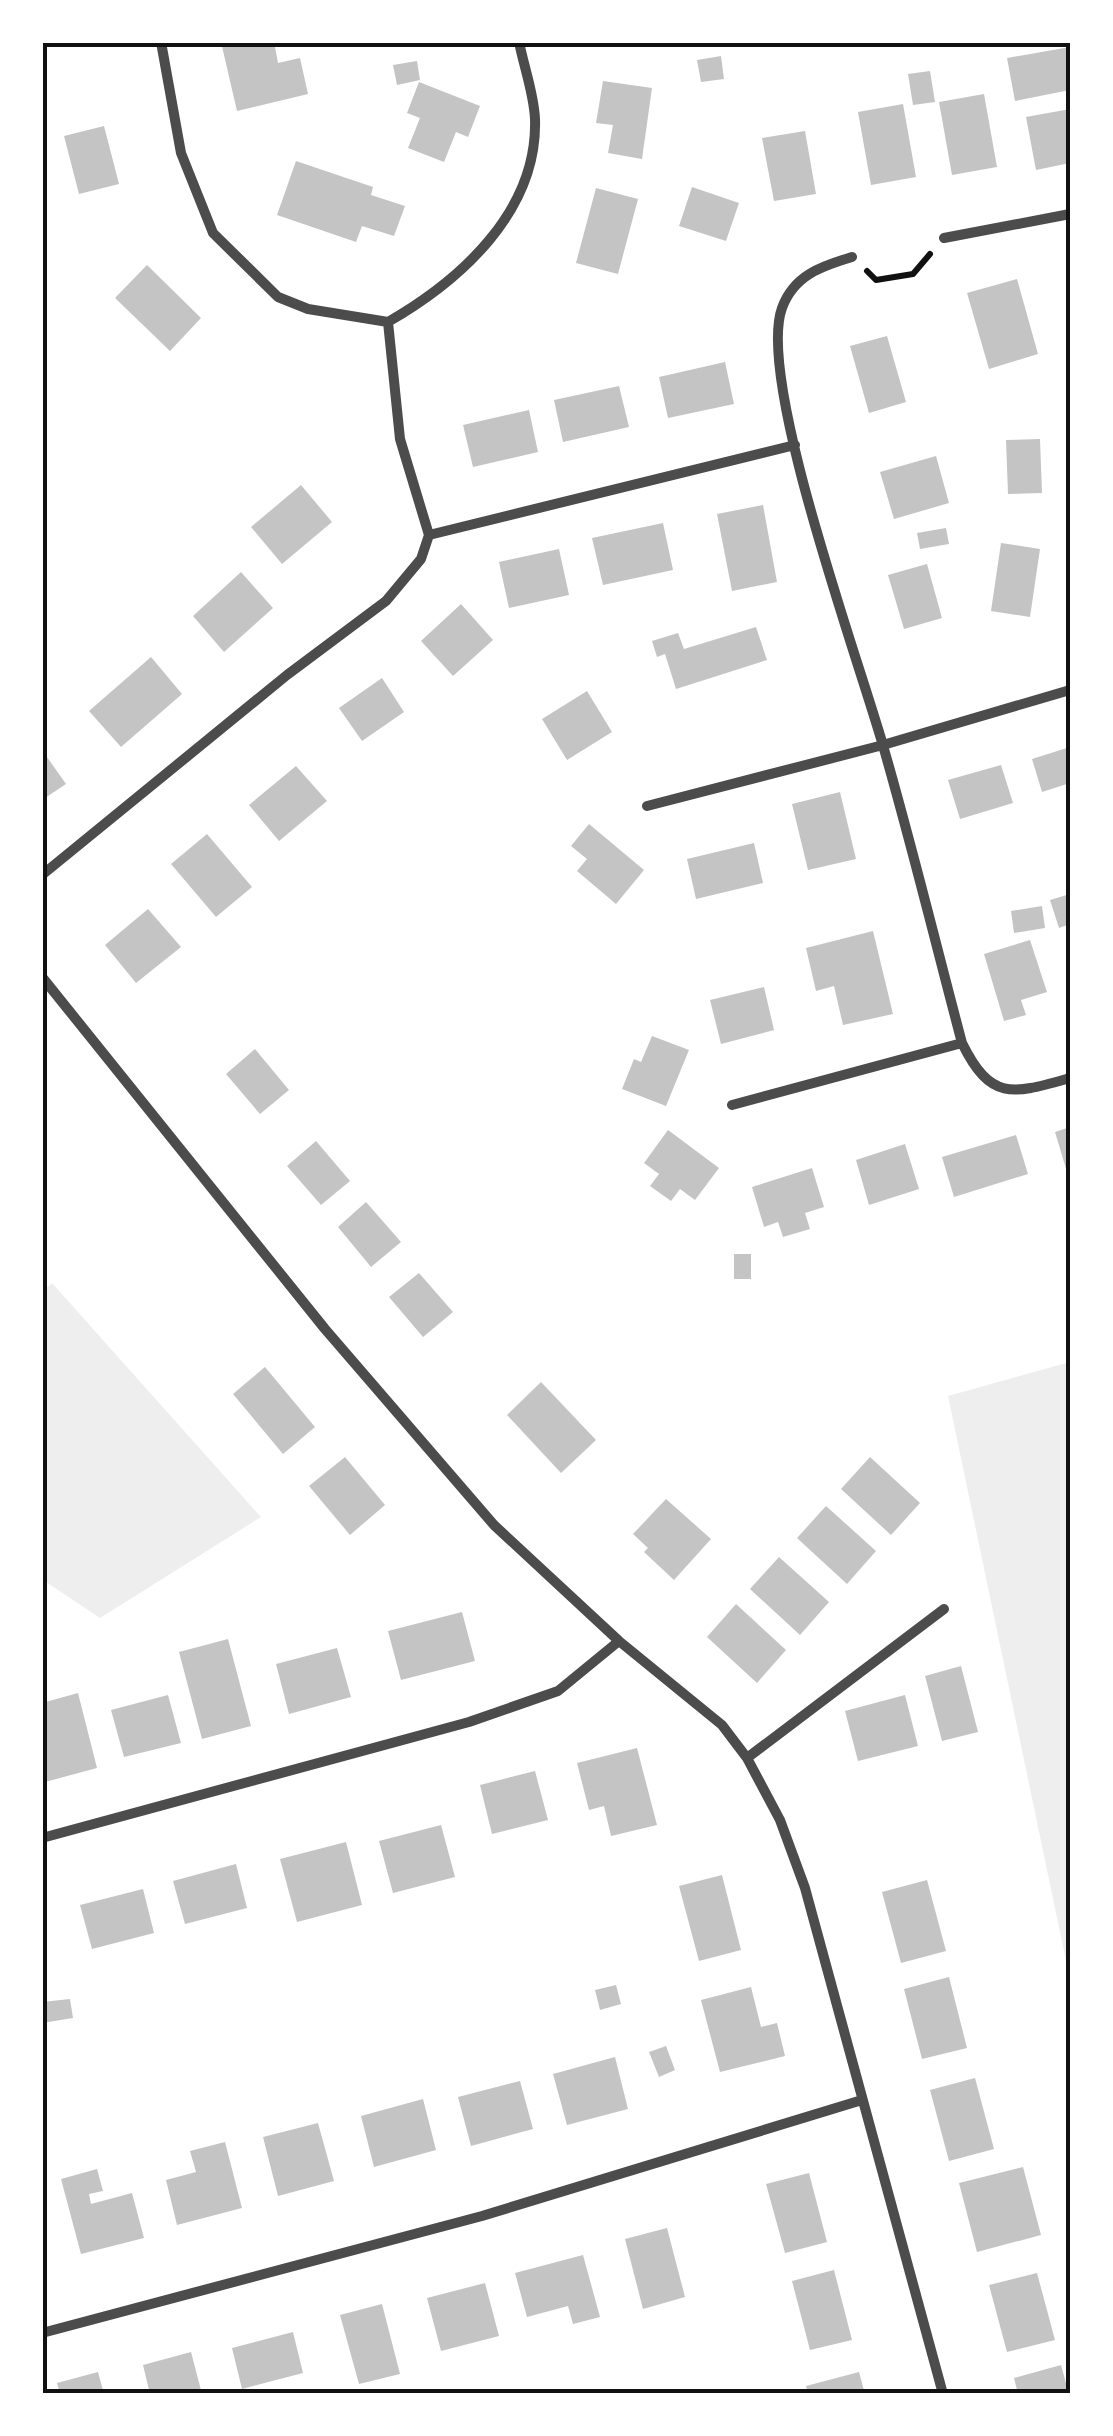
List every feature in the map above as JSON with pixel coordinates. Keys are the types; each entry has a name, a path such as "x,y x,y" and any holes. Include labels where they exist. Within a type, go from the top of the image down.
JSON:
{"street":[{"path":"161,42 181,153 213,233 278,297 308,309 388,322 462,271 508,216 532,163 535,117 519,42"},
{"path":"944,238 1070,214"},
{"path":"852,257 811,270 781,310 776,346 795,445 883,746 962,1042 976,1072 994,1087 1013,1092 1070,1078"},
{"path":"42,875 287,675 386,601 421,559 429,534 400,439 388,322"},
{"path":"429,534 795,445"},
{"path":"647,806 883,746 1070,690"},
{"path":"42,978 325,1328 494,1524 619,1641 722,1725 747,1758 780,1820 806,1888 943,2394"},
{"path":"732,1106 962,1042"},
{"path":"747,1758 944,1609"},
{"path":"42,1838 468,1722 558,1691 619,1641"},
{"path":"42,2333 482,2216 862,2100"}],"path":[{"path":"852,257 876,280 913,274 944,238"}],"shaded area":[{"path":"52,1283 261,1517 100,1618 43,1580 42,1292"},
{"path":"1070,1362 1070,1980 948,1396"}],"building":[{"path":"221,42 274,42 278,63 300,58 308,94 237,111"},
{"path":"1070,47 1070,90 1015,101 1007,58"},
{"path":"721,56 724,79 701,82 697,60"},
{"path":"417,61 420,80 397,85 393,65"},
{"path":"930,71 935,102 913,105 908,74"},
{"path":"603,81 652,88 642,159 608,153 613,125 596,123"},
{"path":"419,82 480,106 468,137 456,132 444,162 408,148 420,118 407,113"},
{"path":"984,94 997,167 952,175 939,102"},
{"path":"903,104 916,177 871,185 858,112"},
{"path":"1070,109 1070,163 1036,170 1026,117"},
{"path":"104,126 119,184 79,194 64,136"},
{"path":"805,131 816,194 774,201 762,138"},
{"path":"296,161 373,187 371,195 405,206 394,236 362,226 356,242 277,215"},
{"path":"692,187 739,203 726,241 679,226"},
{"path":"596,188 638,199 618,274 576,263"},
{"path":"147,265 201,318 170,351 115,298"},
{"path":"1017,279 1038,354 989,369 967,293"},
{"path":"887,336 906,402 869,413 850,346"},
{"path":"725,362 734,404 668,418 659,377"},
{"path":"619,386 629,427 563,442 554,400"},
{"path":"529,410 538,452 473,467 463,425"},
{"path":"1040,439 1042,493 1008,494 1006,440"},
{"path":"936,456 949,503 894,519 880,472"},
{"path":"301,485 332,522 282,564 251,527"},
{"path":"763,505 777,582 732,591 717,514"},
{"path":"663,523 673,570 603,585 592,538"},
{"path":"946,528 949,544 920,549 917,533"},
{"path":"1001,543 1040,549 1030,617 991,611"},
{"path":"559,549 569,595 509,608 499,562"},
{"path":"927,564 942,618 904,629 888,575"},
{"path":"241,572 273,608 224,652 193,616"},
{"path":"461,604 493,640 453,676 421,641"},
{"path":"756,627 767,660 676,689 665,654 657,657 652,641 678,633 684,649"},
{"path":"151,657 182,694 121,747 89,711"},
{"path":"382,678 404,712 362,741 339,708"},
{"path":"587,691 612,732 567,760 542,719"},
{"path":"1070,747 1070,783 1042,792 1032,759"},
{"path":"42,750 66,784 42,800"},
{"path":"1001,765 1013,803 960,819 948,780"},
{"path":"296,766 327,801 279,841 249,805"},
{"path":"840,792 856,859 808,870 792,804"},
{"path":"589,824 644,870 616,904 577,871 587,859 571,846"},
{"path":"207,834 252,887 216,917 171,864"},
{"path":"754,843 763,883 696,899 687,859"},
{"path":"1070,894 1070,924 1059,928 1050,900"},
{"path":"1042,906 1045,928 1014,933 1011,911"},
{"path":"148,909 181,947 136,983 105,945"},
{"path":"873,931 893,1014 843,1025 834,986 816,991 806,948"},
{"path":"1030,940 1047,992 1021,1000 1026,1015 1004,1021 984,954"},
{"path":"764,987 774,1030 721,1044 710,1000"},
{"path":"652,1036 689,1050 666,1106 622,1089 634,1059 641,1062"},
{"path":"255,1049 289,1090 260,1114 226,1074"},
{"path":"1070,1127 1070,1171 1067,1172 1055,1132"},
{"path":"668,1130 719,1168 695,1200 680,1189 671,1201 650,1186 659,1174 644,1163"},
{"path":"1016,1135 1028,1174 954,1197 942,1157"},
{"path":"316,1141 350,1181 321,1205 287,1166"},
{"path":"905,1144 919,1189 869,1205 856,1160"},
{"path":"812,1168 824,1207 805,1213 810,1229 783,1237 778,1222 764,1227 752,1187"},
{"path":"366,1202 401,1242 371,1267 338,1227"},
{"path":"734,1254 751,1254 751,1279 734,1279"},
{"path":"419,1273 453,1312 423,1337 389,1297"},
{"path":"265,1367 315,1427 283,1454 233,1394"},
{"path":"541,1382 596,1440 561,1473 507,1415"},
{"path":"345,1457 385,1505 350,1535 309,1486"},
{"path":"870,1457 920,1503 891,1535 841,1489"},
{"path":"666,1499 711,1539 674,1580 644,1552 648,1548 633,1534"},
{"path":"826,1506 876,1551 847,1584 797,1538"},
{"path":"779,1557 829,1602 800,1635 750,1589"},
{"path":"736,1604 786,1650 757,1683 707,1637"},
{"path":"462,1612 475,1661 401,1680 388,1631"},
{"path":"228,1639 251,1726 202,1739 179,1652"},
{"path":"337,1648 351,1697 289,1714 276,1664"},
{"path":"961,1666 978,1732 942,1741 925,1676"},
{"path":"78,1693 97,1768 45,1782 42,1703"},
{"path":"168,1695 181,1743 124,1757 111,1710"},
{"path":"905,1695 918,1746 858,1761 845,1711"},
{"path":"637,1748 657,1825 611,1836 604,1806 589,1810 577,1763"},
{"path":"535,1771 548,1820 492,1834 480,1785"},
{"path":"441,1825 455,1877 393,1893 379,1841"},
{"path":"346,1842 362,1905 297,1922 280,1859"},
{"path":"236,1864 247,1908 185,1924 173,1881"},
{"path":"722,1875 741,1950 699,1961 679,1886"},
{"path":"927,1880 946,1951 901,1963 882,1892"},
{"path":"143,1889 154,1933 92,1949 80,1905"},
{"path":"949,1977 967,2048 922,2059 904,1989"},
{"path":"616,1985 621,2004 600,2010 595,1990"},
{"path":"751,1987 761,2027 777,2023 785,2056 720,2072 701,2000"},
{"path":"70,1999 73,2018 42,2023 42,2002"},
{"path":"666,2046 675,2070 659,2077 649,2052"},
{"path":"615,2057 628,2109 567,2125 553,2074"},
{"path":"975,2078 994,2149 949,2161 930,2090"},
{"path":"520,2081 533,2129 471,2146 458,2097"},
{"path":"423,2099 436,2150 374,2167 361,2116"},
{"path":"318,2123 334,2181 278,2196 263,2137"},
{"path":"225,2142 242,2208 177,2225 166,2180 196,2172 190,2151"},
{"path":"1023,2167 1041,2235 977,2252 959,2183"},
{"path":"97,2169 103,2191 89,2194 91,2204 132,2193 144,2238 81,2254 61,2179"},
{"path":"809,2173 827,2242 785,2253 766,2184"},
{"path":"667,2228 685,2297 643,2309 625,2239"},
{"path":"583,2255 600,2317 573,2324 568,2306 527,2317 515,2273"},
{"path":"834,2270 852,2340 810,2350 792,2281"},
{"path":"1037,2273 1055,2340 1007,2352 989,2285"},
{"path":"485,2283 499,2336 441,2351 427,2298"},
{"path":"382,2304 400,2374 359,2384 340,2315"},
{"path":"293,2332 303,2373 242,2389 232,2348"},
{"path":"191,2352 202,2394 150,2394 143,2365"},
{"path":"1061,2365 1069,2394 1018,2394 1014,2378"},
{"path":"98,2372 104,2394 50,2394 59,2390 57,2383"},
{"path":"859,2372 865,2394 808,2394 806,2386"}]}
